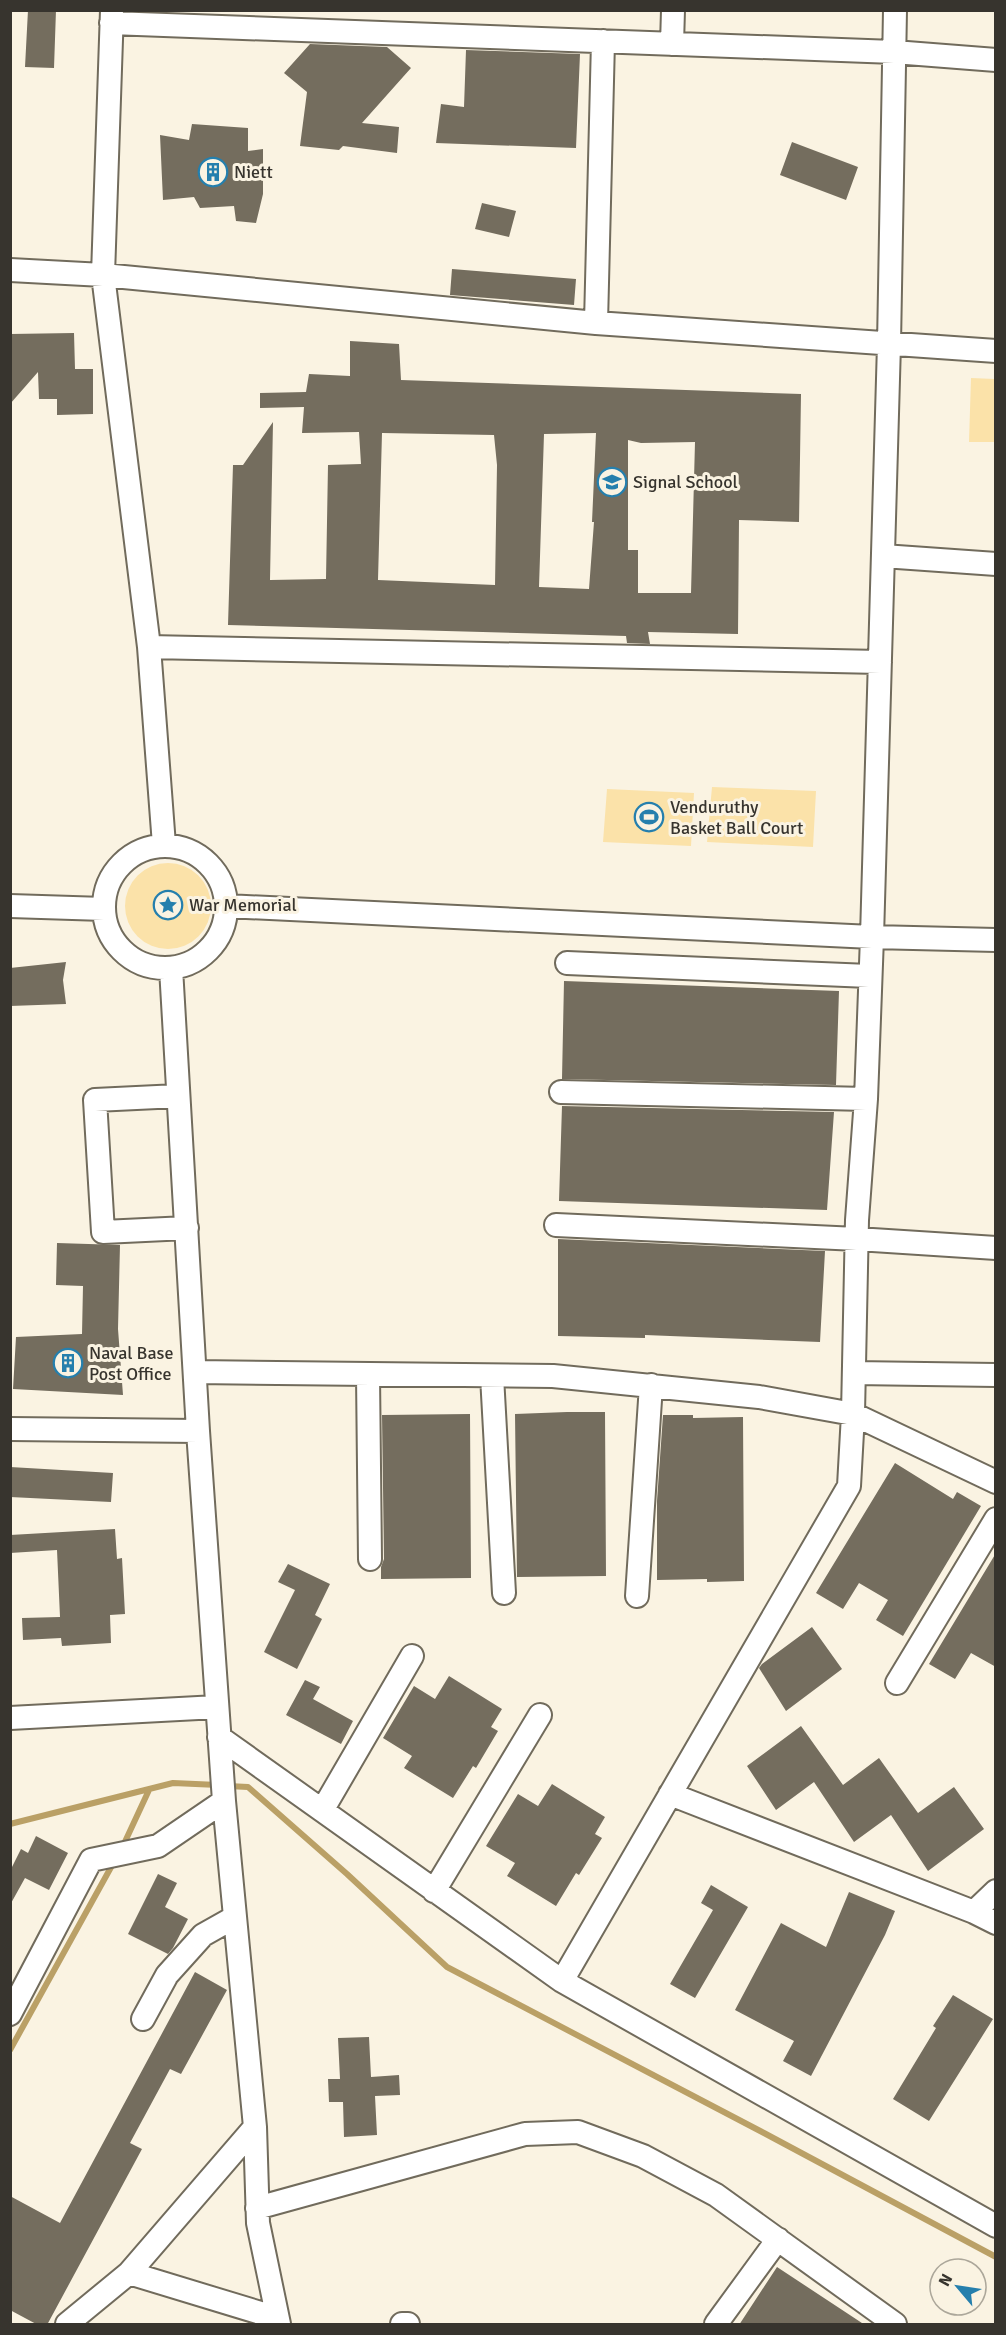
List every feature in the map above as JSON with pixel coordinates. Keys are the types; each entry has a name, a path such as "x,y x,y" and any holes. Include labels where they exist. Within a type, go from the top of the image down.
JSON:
{"street":[{"path":"672,44 674,10"},
{"path":"562,1982 849,1486 857,1239 866,1099 872,938 889,344 895,10"},
{"path":"164,845 149,647 103,275 111,17 603,41 894,52 996,60"},
{"path":"596,323 603,41"},
{"path":"10,270 103,275 596,323 996,351"},
{"path":"883,556 996,564"},
{"path":"149,647 880,662"},
{"path":"164,845 183,848 200,856 214,870 223,887 226,906 224,924 216,940 204,954 188,963 171,968 142,963 133,959 118,946 108,928 104,909 106,890 115,872 128,858 145,849 164,845"},
{"path":"10,906 104,909"},
{"path":"226,906 872,938 996,940"},
{"path":"567,963 869,975"},
{"path":"129,2273 278,2321 258,2223 255,2127 219,1737 198,1431 171,968"},
{"path":"561,1092 866,1099"},
{"path":"178,1096 95,1100 103,1232 187,1228"},
{"path":"555,1225 996,1248"},
{"path":"195,1372 554,1376 759,1397 853,1414 996,1482"},
{"path":"854,1372 996,1375"},
{"path":"368,1375 370,1559"},
{"path":"492,1376 504,1593"},
{"path":"637,1596 651,1385"},
{"path":"10,1428 198,1431"},
{"path":"897,1683 996,1519"},
{"path":"323,1809 412,1656"},
{"path":"10,1718 217,1707"},
{"path":"434,1891 540,1715"},
{"path":"219,1737 323,1809 562,1982 996,2226"},
{"path":"670,1794 974,1912 996,1923"},
{"path":"10,2014 91,1860 158,1846 224,1796"},
{"path":"974,1912 996,1891"},
{"path":"143,2019 168,1975 203,1935 235,1917"},
{"path":"68,2325 129,2273 255,2127"},
{"path":"257,2208 525,2134 578,2132 653,2161 716,2195 895,2325"},
{"path":"716,2325 778,2239"},
{"path":"402,2325 408,2325"}],"shaded area":[{"path":"971,378 995,379 995,442 969,442"},
{"path":"712,787 816,791 813,847 707,842"},
{"name":"Venduruthy Basket Ball Court","path":"607,789 694,793 691,846 603,842"},
{"path":"168,863 185,866 199,875 208,889 211,906 208,923 199,937 185,946 168,949 151,946 137,937 128,923 125,906 128,889 137,875 151,866"}],"building":[{"path":"28,10 56,10 54,68 25,67"},
{"path":"310,44 387,47 411,68 362,123 399,127 397,153 343,146 339,150 300,146 307,92 284,73"},
{"path":"466,50 580,54 576,148 436,143 441,104 464,107"},
{"name":"Niett","path":"192,124 248,128 248,151 263,149 263,194 256,223 236,221 234,206 200,208 194,197 163,200 160,135 189,140"},
{"path":"792,142 858,167 846,200 780,175"},
{"path":"482,203 516,211 509,237 475,229"},
{"path":"452,269 576,279 574,305 450,295"},
{"path":"74,333 75,369 93,369 93,414 57,415 57,399 39,399 38,372 10,404 10,334"},
{"path":"350,341 399,344 401,380 801,394 799,522 739,520 738,634 648,632 650,644 627,643 626,636 228,625 233,465 243,465 273,422 270,580 326,579 328,465 361,464 359,432 302,433 304,407 260,408 260,393 306,392 309,374 350,376","holes":["382,433 494,435 497,465 495,585 378,580","596,433 592,522 594,522 589,589 539,587 544,434","628,440 641,443 695,442 691,593 638,593 638,550 628,550"]},
{"path":"66,962 63,980 66,1004 10,1006 10,968"},
{"path":"564,981 839,991 836,1085 562,1079"},
{"path":"562,1106 834,1112 827,1210 559,1201"},
{"path":"558,1239 825,1251 820,1342 645,1335 645,1338 558,1336"},
{"path":"57,1243 120,1245 118,1329 123,1395 13,1389 16,1337 82,1334 83,1286 56,1285"},
{"path":"605,1412 606,1576 517,1577 515,1414"},
{"path":"470,1414 471,1578 381,1579 384,1559 382,1415"},
{"path":"663,1415 693,1415 693,1418 743,1417 744,1581 657,1580 657,1501"},
{"path":"895,1463 953,1499 957,1492 981,1506 903,1636 876,1620 888,1600 859,1583 843,1609 816,1593"},
{"path":"10,1467 113,1473 111,1502 10,1497"},
{"path":"115,1529 117,1559 122,1558 125,1614 110,1615 111,1643 62,1646 61,1638 23,1640 22,1618 60,1617 57,1550 10,1553 10,1535"},
{"path":"996,1553 996,1667 971,1653 955,1679 929,1664"},
{"path":"288,1564 330,1584 315,1615 322,1619 297,1669 264,1652 295,1590 278,1582"},
{"path":"812,1627 842,1669 786,1711 759,1668"},
{"path":"449,1676 502,1709 491,1727 498,1731 476,1768 473,1766 453,1798 404,1768 412,1756 383,1738 414,1686 435,1699"},
{"path":"305,1680 320,1687 313,1699 353,1721 341,1744 286,1715"},
{"path":"801,1726 843,1785 879,1758 918,1813 954,1787 984,1829 928,1871 891,1815 854,1842 814,1782 776,1810 747,1766"},
{"path":"552,1784 605,1817 595,1834 602,1838 579,1875 576,1873 556,1906 507,1876 515,1863 486,1846 518,1794 538,1806"},
{"path":"36,1836 68,1853 49,1890 25,1878 10,1905 10,1871 21,1849 28,1853"},
{"path":"158,1874 177,1883 165,1907 188,1919 168,1954 128,1934"},
{"path":"711,1885 748,1907 695,1998 670,1984 713,1910 701,1903"},
{"path":"849,1892 895,1911 885,1935 811,2076 783,2061 794,2041 735,2010 781,1923 826,1947"},
{"path":"195,1972 227,1990 181,2074 170,2069 130,2143 142,2149 47,2325 38,2325 10,2310 10,2196 60,2223"},
{"path":"953,1995 993,2019 929,2121 893,2099 936,2028 933,2026"},
{"path":"369,2037 371,2077 399,2075 400,2095 375,2096 377,2135 344,2137 343,2102 329,2102 328,2079 340,2079 338,2038"},
{"path":"777,2267 865,2325 739,2325"}],"waterway":[{"path":"10,1824 173,1783 218,1785"},
{"path":"228,1786 248,1787 347,1874 447,1967 996,2257"},
{"path":"123,1846 149,1790"},
{"path":"10,2050 115,1860"}],"place":[{"name":"Niett","path":"213,172"},
{"name":"Signal School","path":"612,482"},
{"name":"Venduruthy Basket Ball Court","path":"649,817"},
{"name":"War Memorial","path":"168,905"},
{"name":"Naval Base Post Office","path":"68,1363"}]}
